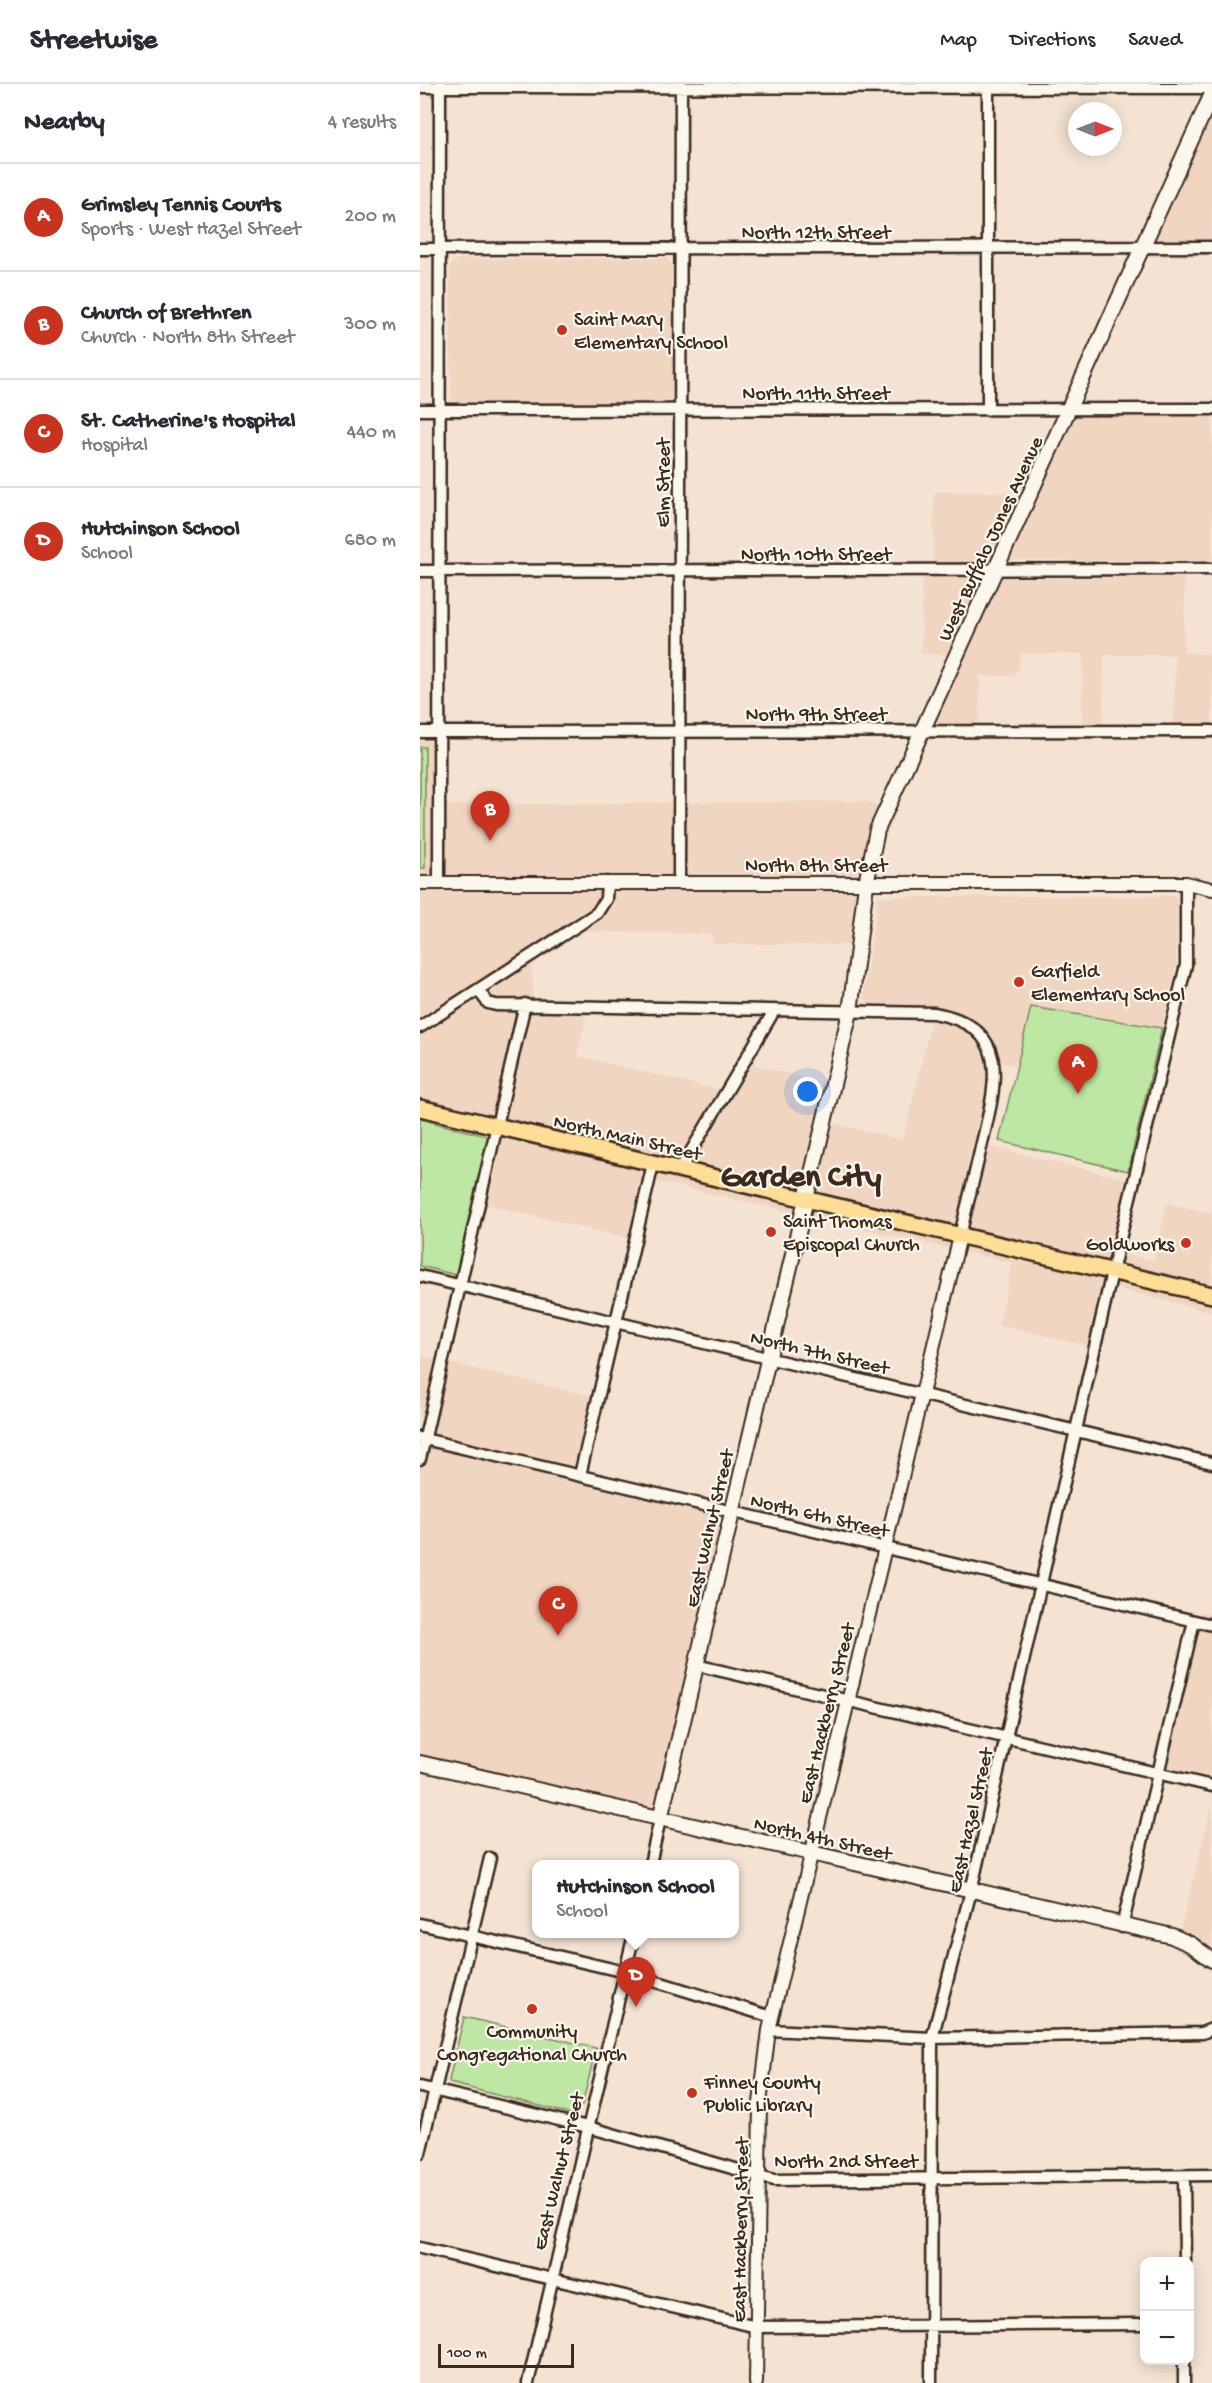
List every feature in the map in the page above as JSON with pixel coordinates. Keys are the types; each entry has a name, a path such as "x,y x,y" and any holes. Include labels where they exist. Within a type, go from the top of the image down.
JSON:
{"main road":[{"name":"West Buffalo Jones Avenue","path":"805,1200 850,1011 866,884 877,830 1212,94"},
{"name":"North Main Street","path":"420,1108 1212,1295"},
{"name":"East Walnut Street","path":"660,1819 805,1200"},
{"name":"North 4th Street","path":"420,1763 1122,1927 1172,1936 1192,1945 1212,1960"}],"street":[{"path":"439,882 440,86"},
{"name":"Elm Street","path":"679,883 681,86"},
{"path":"988,86 988,410"},
{"path":"420,87 1212,88"},
{"name":"North 12th Street","path":"420,249 1212,247"},
{"name":"North 11th Street","path":"420,410 1212,409"},
{"name":"North 10th Street","path":"420,571 1212,569"},
{"name":"North 9th Street","path":"420,732 1212,731"},
{"path":"420,1027 597,913 606,899 607,882"},
{"name":"North 8th Street","path":"420,883 1186,883 1212,888"},
{"name":"East Hazel Street","path":"931,2383 932,2038 971,1891 1112,1272 1186,965 1186,883"},
{"path":"478,990 492,1004 934,1013 967,1022 984,1041 991,1054 995,1087 960,1236"},
{"path":"420,1459 422,1438 498,1126 525,1004"},
{"path":"680,1170 774,1011"},
{"path":"580,1475 652,1164"},
{"name":"East Hackberry Street","path":"756,2383 760,2103 769,2030 960,1236"},
{"name":"North 7th Street","path":"420,1276 1212,1463"},
{"name":"North 6th Street","path":"422,1438 1212,1625"},
{"path":"1122,1927 1194,1621"},
{"path":"696,1665 1212,1786"},
{"name":"East Walnut Street","path":"651,1860 660,1819"},
{"path":"420,2153 490,1858"},
{"path":"420,1924 625,1972 772,2017"},
{"name":"East Walnut Street","path":"528,2383 633,1938"},
{"path":"769,2030 932,2038 1202,2033 1212,2029"},
{"name":"North 2nd Street","path":"420,2087 588,2127 774,2180 1212,2175"},
{"path":"1184,2176 1185,2257"},
{"path":"420,2248 551,2281 757,2327 1140,2324"},
{"path":"1184,2365 1184,2383"}],"shaded area":[{"path":"1212,110 1212,256 1146,257"},
{"name":"Saint Mary Elementary School","path":"666,258 673,265 673,394 666,402 456,402 451,398 450,267 453,262 458,259"},
{"path":"1072,416 1212,417 1212,560 1007,560 999,578 1185,578 1184,653 1212,654 1212,724 1174,724 1175,655 1104,655 1103,724 1082,724 1083,654 1020,654 1019,668 1011,676 980,676 979,724 935,724 964,655 921,654 922,577 933,577 934,492 1038,492"},
{"path":"420,741 432,741 431,805 865,801 896,814 880,851 865,945 713,944 712,934 581,931 532,961 533,997 530,1010 587,1012 577,1056 715,1089 736,1089 751,1064 826,1084 818,1120 903,1140 935,1006 870,1005 863,998 878,897 1177,896 1176,966 1162,1028 1031,1007 1017,1066 1001,1062 996,1051 974,1143 1127,1179 1111,1251 1154,1261 1167,1203 1210,1213 1212,1208 1212,1312 1115,1288 1101,1349 999,1325 1012,1263 656,1181 640,1241 488,1205 465,1295 420,1284"},
{"path":"420,1356 591,1396 571,1480 724,1516 654,1812 420,1757"},
{"path":"1200,1612 1212,1615 1212,1793 1163,1782"},
{"path":"1212,1804 1212,1950 1180,1932"}],"green space":[{"path":"420,747 425,747 425,868 420,868"},
{"path":"1031,1007 1162,1028 1128,1171 999,1141"},
{"path":"420,1119 490,1137 456,1275 420,1266"},
{"path":"464,2017 596,2048 582,2106 571,2114 450,2083"}],"place":[{"name":"Saint Mary Elementary School","path":"562,330"},
{"name":"Church of Brethren","path":"490,841"},
{"name":"Garfield Elementary School","path":"1019,982"},
{"name":"Grimsley Tennis Courts","path":"1078,1094"},
{"name":"Saint Thomas Episcopal Church","path":"771,1232"},
{"name":"Goldworks","path":"1186,1243"},
{"name":"St. Catherine's Hospital","path":"558,1636"},
{"name":"Hutchinson School","path":"636,2007"},
{"name":"Community Congregational Church","path":"532,2009"},
{"name":"Finney County Public Library","path":"692,2093"}],"district":[{"name":"Garden City","path":"801,1174"}]}
